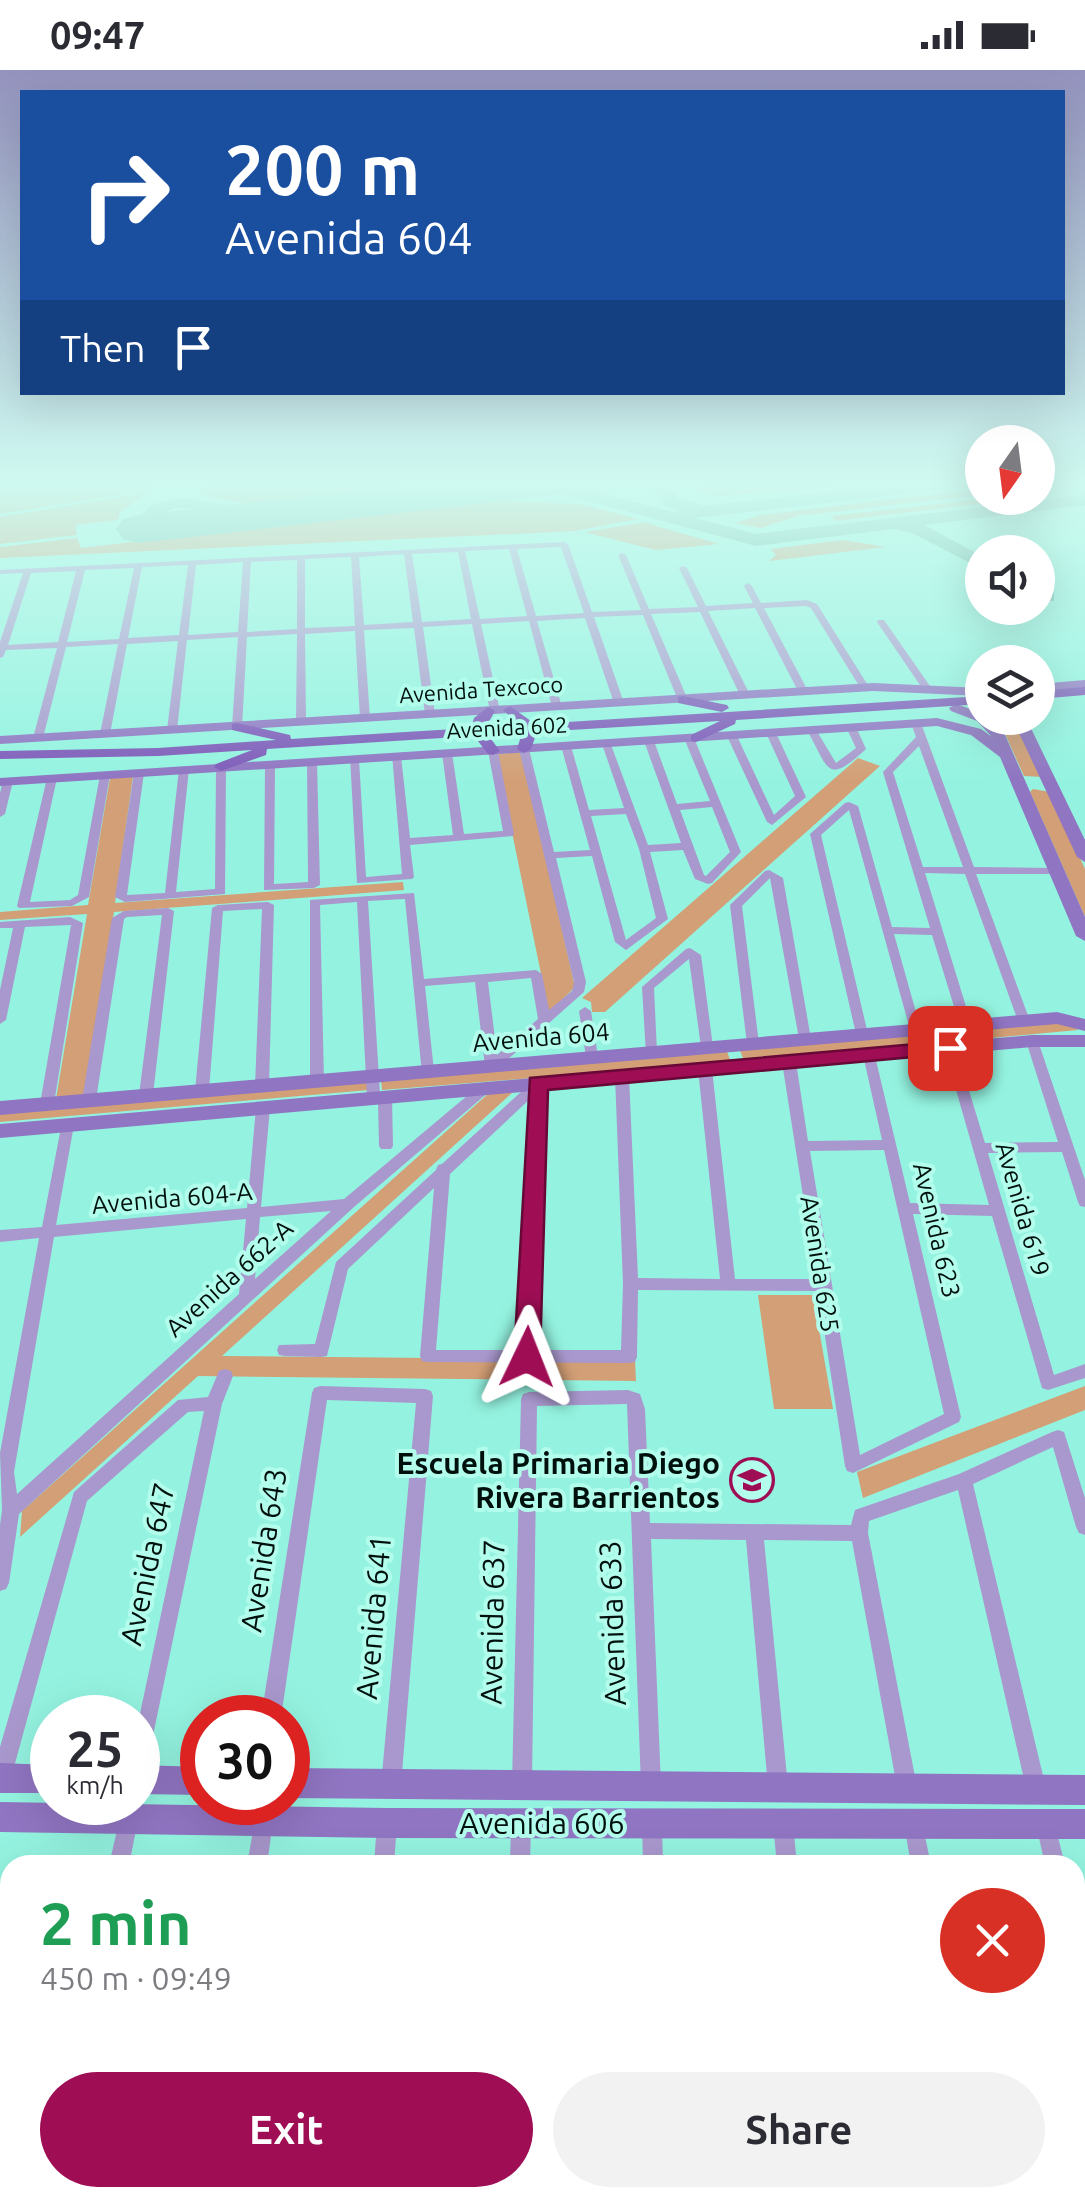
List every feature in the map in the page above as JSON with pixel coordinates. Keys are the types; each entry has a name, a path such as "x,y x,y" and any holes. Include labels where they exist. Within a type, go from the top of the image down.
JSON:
{"main road":[{"path":"1055,696 1085,691"},
{"path":"684,700 759,714"},
{"name":"Avenida 602","path":"0,757 478,735 528,737 732,728 859,710 965,701"},
{"name":"Avenida 602","path":"528,737 759,714 965,705"},
{"path":"493,751 478,735 480,721 498,711 522,717 528,737"},
{"path":"237,726 306,743"},
{"name":"Avenida 602","path":"0,757 268,758 478,735"},
{"path":"221,767 268,758"}],"street":[{"path":"24,582 1,650 810,604 864,688 857,698 859,710 886,725"},
{"path":"38,738 78,582"},
{"path":"105,734 135,582"},
{"path":"172,730 190,582"},
{"path":"237,726 245,582"},
{"path":"301,722 302,582"},
{"path":"356,582 366,718"},
{"path":"412,582 430,714"},
{"path":"467,582 498,711"},
{"path":"522,582 557,707"},
{"path":"578,582 619,702"},
{"path":"633,582 684,700"},
{"path":"689,582 745,695"},
{"path":"748,586 803,691"},
{"path":"882,622 927,689"},
{"name":"Avenida Texcoco","path":"0,740 803,691 864,688 965,692"},
{"path":"956,708 989,722 1021,784 1085,936"},
{"name":"Avenida 602","path":"268,758 312,762 493,751 528,737 566,746 692,738 732,728 771,733 886,725 918,730 944,723 971,729 1007,755"},
{"path":"812,730 832,766 841,767 861,749 851,727"},
{"path":"732,728 772,822 801,798 771,733"},
{"path":"918,730 888,768 966,1026"},
{"path":"918,730 1024,1020"},
{"path":"1030,735 1085,857"},
{"path":"492,1066 578,992 580,982 528,737"},
{"path":"649,741 700,877 705,881 736,855 692,738"},
{"path":"566,746 620,942 626,946 662,920 644,849 607,744"},
{"path":"405,842 509,834 493,751"},
{"path":"447,753 459,838"},
{"path":"354,759 361,881 408,877 396,756"},
{"path":"268,758 268,888 314,884 312,762"},
{"path":"0,814 4,782 221,767 220,892 123,899 139,773"},
{"path":"170,896 184,769"},
{"path":"52,778 23,906 79,901 105,775"},
{"path":"1021,784 1052,785"},
{"path":"672,807 717,804"},
{"path":"862,1034 816,832 849,805 854,808 915,1030"},
{"path":"585,813 629,811"},
{"path":"644,849 688,846"},
{"path":"552,855 596,852"},
{"path":"919,870 1057,870"},
{"path":"753,1044 737,903 772,873 777,878 805,1039"},
{"path":"317,1081 314,902 362,898 410,895 427,1072"},
{"path":"362,898 372,1076 380,1098 386,1146"},
{"path":"202,1090 218,908 268,905 262,1086"},
{"path":"89,1100 121,914 168,911 146,1095"},
{"path":"0,925 76,921 47,1104"},
{"path":"0,1020 20,923"},
{"path":"889,930 938,932"},
{"path":"651,1052 648,987 685,952 695,956 707,1048"},
{"path":"418,983 532,974 537,976 545,1020"},
{"path":"481,978 492,1066"},
{"path":"1057,1018 1085,1006"},
{"path":"585,1012 592,1057"},
{"name":"Avenida 604","path":"0,1108 1024,1020 1057,1018 1085,1026"},
{"path":"1032,1041 1085,1202"},
{"name":"Avenida 604","path":"0,1130 1032,1041 1085,1041"},
{"path":"730,1046 737,1066"},
{"name":"Avenida 619","path":"950,1048 1048,1383 1085,1370"},
{"name":"Avenida 623","path":"853,1466 953,1417 869,1055"},
{"name":"Avenida 625","path":"788,1062 853,1466"},
{"path":"704,1069 728,1284"},
{"path":"443,1169 428,1356 629,1357 631,1284 622,1076"},
{"path":"285,1350 321,1351 340,1266 538,1084"},
{"path":"527,1357 538,1084"},
{"name":"Avenida 662-A","path":"12,1510 349,1204 485,1088"},
{"path":"246,1296 263,1108"},
{"path":"0,1583 12,1510 6,1472 66,1125"},
{"path":"802,1146 888,1145"},
{"path":"979,1148 1066,1147"},
{"name":"Avenida 604-A","path":"0,1236 349,1204"},
{"path":"904,1208 998,1210"},
{"path":"631,1284 823,1284"},
{"name":"Avenida 647","path":"153,1695 214,1404 225,1376"},
{"name":"Avenida 641","path":"320,1393 425,1396 391,1784"},
{"name":"Avenida 643","path":"274,1695 320,1393"},
{"name":"Avenida 633","path":"529,1399 634,1398 651,1786"},
{"name":"Avenida 637","path":"522,1785 529,1399"},
{"path":"30,1779 0,1778 80,1497 184,1405 214,1404"},
{"path":"907,1787 859,1533 861,1516 964,1480 1058,1437 1085,1527"},
{"path":"964,1480 1036,1788"},
{"path":"641,1531 859,1533"},
{"path":"754,1532 778,1787"},
{"name":"Avenida 606","path":"310,1783 1085,1790"},
{"path":"833,1787 838,1824"},
{"name":"Avenida 606","path":"0,1817 30,1813"},
{"name":"Avenida 606","path":"310,1821 1085,1824"},
{"path":"385,1855 387,1823"},
{"path":"520,1855 521,1823"},
{"path":"652,1824 653,1855"},
{"path":"782,1824 786,1855"},
{"path":"914,1824 919,1855"},
{"path":"1046,1824 1053,1855"},
{"path":"121,1855 127,1825"},
{"path":"259,1855 263,1825"}],"shaded area":[{"path":"1006,735 1024,735 1043,777 1024,776"},
{"path":"522,752 575,987 549,1013 496,754"},
{"path":"858,758 880,766 605,1012 592,1012 591,1002 582,998"},
{"path":"133,777 115,903 403,882 404,890 114,912 86,1097 56,1099 87,914 0,920 0,912 88,905 110,778"},
{"path":"1030,792 1050,792 1085,869 1085,917"},
{"path":"1060,1020 1078,1030 744,1061 739,1048"},
{"path":"726,1049 731,1062 382,1090 381,1079"},
{"path":"368,1080 369,1090 0,1122 0,1112"},
{"path":"489,1093 512,1093 222,1356 635,1360 636,1381 198,1376 20,1537 22,1511"},
{"path":"758,1295 813,1295 833,1409 774,1409"},
{"path":"1085,1386 1085,1410 863,1498 857,1472"}],"place":[{"name":"Escuela Primaria Diego Rivera Barrientos","path":"752,1480"}],"route":[{"path":"527,1357 538,1084 950,1048"}]}
